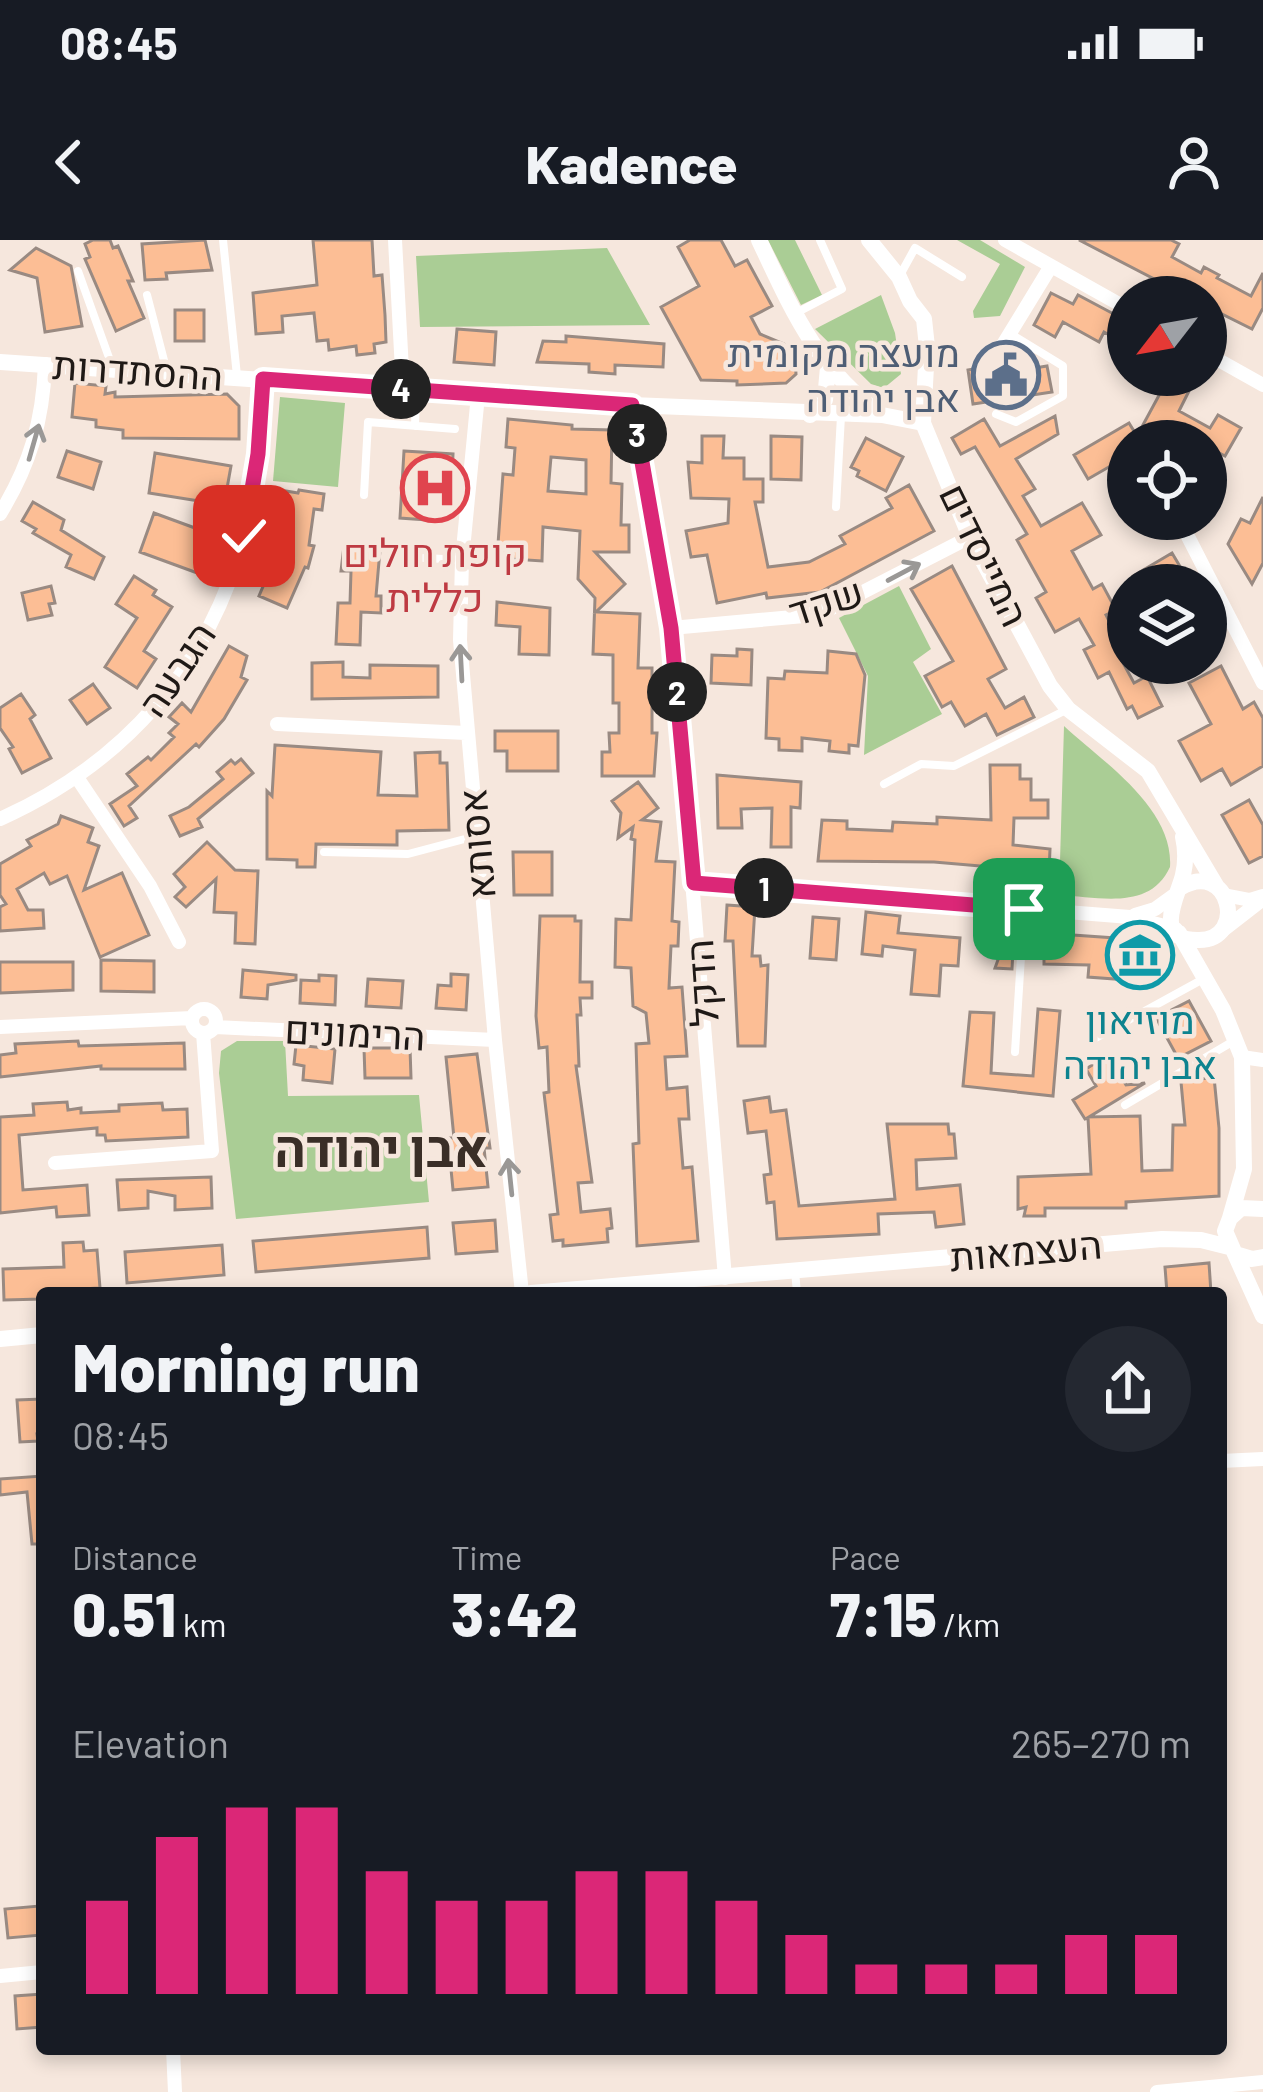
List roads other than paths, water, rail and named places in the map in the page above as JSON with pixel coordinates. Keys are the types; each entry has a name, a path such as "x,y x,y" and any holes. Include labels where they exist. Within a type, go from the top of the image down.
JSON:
{"street":[{"path":"394,240 410,390"},
{"path":"759,240 828,366 842,384 882,415"},
{"name":"המייסדים","path":"869,240 899,277 924,320 923,423 970,537 1050,686 1068,709 1148,771 1221,891"},
{"path":"1005,240 1107,297"},
{"path":"1001,348 1051,266"},
{"name":"ההסתדרות","path":"0,362 632,405 882,415 923,423"},
{"path":"0,514 38,434 45,364"},
{"path":"1227,365 1263,385"},
{"path":"810,415 825,400 828,366"},
{"name":"הגבעה","path":"0,819 78,779 140,726 211,622 230,579 248,515 263,379"},
{"name":"אסותא","path":"478,395 462,560 460,640 466,733 495,1040 537,1287"},
{"name":"הדקל","path":"632,405 671,628 725,1278"},
{"name":"שקד","path":"671,628 827,610 970,537"},
{"path":"1191,540 1255,648 1263,682"},
{"path":"277,724 466,733"},
{"path":"78,779 150,886 179,941"},
{"path":"1182,831 1185,863 1170,915 1242,1058 1244,1169 1228,1221 1232,1250 1262,1312"},
{"path":"1124,917 1155,909 1198,881 1238,900 1263,898"},
{"path":"694,883 1124,917 1196,940 1218,934 1263,898"},
{"path":"1208,983 1207,962 1229,914 1221,891"},
{"path":"0,1027 192,1018 200,1009 209,1009 216,1018 209,1030 212,1151 55,1162"},
{"path":"192,1018 193,1027 209,1030"},
{"name":"הרימונים","path":"209,1030 495,1040"},
{"path":"1242,1058 1263,1060"},
{"path":"1244,1169 1262,1209"},
{"name":"העצמאות","path":"1162,1240 1228,1221 1241,1208 1262,1209"},
{"name":"העצמאות","path":"605,1287 1162,1240 1201,1240 1252,1259 1263,1257"},
{"path":"1262,1312 1263,1267"},
{"path":"0,1339 36,1336"},
{"path":"1227,1462 1263,1459"},
{"path":"0,1976 36,1973"},
{"path":"173,2055 175,2092"},
{"path":"1157,2092 1263,2082"}],"lane":[{"path":"223,240 237,378"},
{"path":"796,313 842,289 820,240"},
{"path":"899,277 916,248 962,277"},
{"path":"78,271 113,368"},
{"path":"147,295 167,372"},
{"path":"996,414 1016,422 1063,396 1063,366 1010,333"},
{"path":"410,390 415,426"},
{"path":"836,507 842,416"},
{"path":"364,495 368,422 455,429"},
{"path":"424,558 462,560"},
{"path":"884,784 921,764 954,766 1068,709"},
{"path":"324,851 408,854 476,836"},
{"path":"1015,1052 1024,909"},
{"path":"1091,1040 1208,983"},
{"path":"1125,1105 1236,1039"},
{"path":"796,1271 797,1287"}],"place":[{"name":"מועצה מקומית אבן יהודה","path":"1006,375"},
{"name":"קופת חולים כללית","path":"435,488"},
{"name":"מוזיאון אבן יהודה","path":"1140,955"}],"district":[{"name":"אבן יהודה","path":"381,1149"}]}
